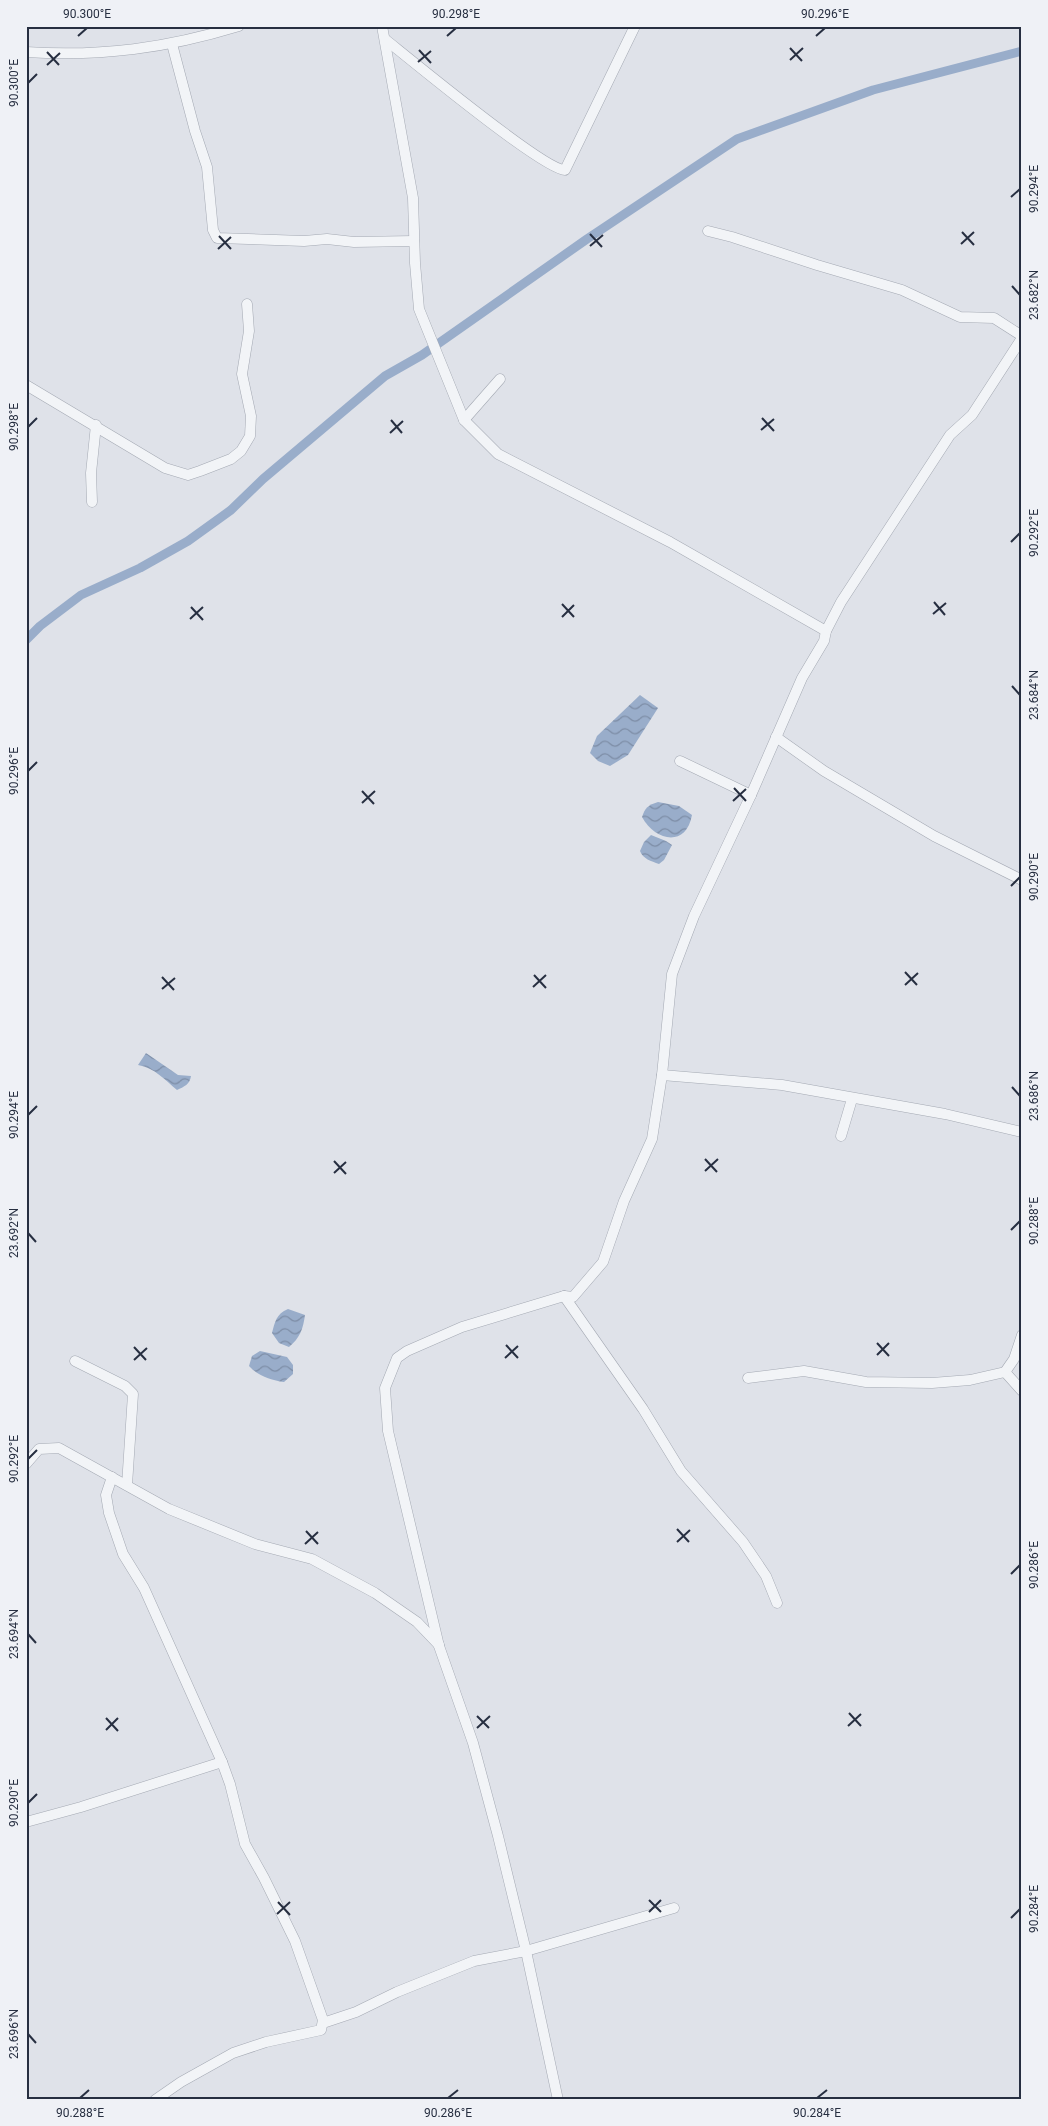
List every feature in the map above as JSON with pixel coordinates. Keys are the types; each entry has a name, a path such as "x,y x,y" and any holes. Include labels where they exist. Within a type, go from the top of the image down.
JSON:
{"street":[{"path":"26,52 74,54 128,52 172,44 239,26"},
{"path":"382,26 413,198 419,309 464,420 498,454 670,542 826,631"},
{"path":"386,40 519,144 552,167 565,170 635,26"},
{"path":"172,44 195,131 207,167 212,230 217,238 304,241 327,239 354,242 414,241"},
{"path":"558,2100 526,1951 473,1743 439,1646 388,1431 385,1388 397,1358 407,1350 462,1327 564,1296 573,1297 603,1262 624,1201 652,1139 662,1074 672,974 694,916 751,795 802,678 824,641 826,631 841,602 950,436 972,415 1022,337 994,318 960,317 902,290 817,265 732,236 708,231"},
{"path":"26,385 96,425 165,468 188,475 214,466 231,459 241,451 250,436 251,416 242,374 248,331 247,304"},
{"path":"464,420 500,380"},
{"path":"92,502 91,473 96,425"},
{"path":"776,737 824,771 917,826 1022,880"},
{"path":"680,761 751,795"},
{"path":"662,1074 782,1085 852,1099 945,1114 1022,1132"},
{"path":"841,1136 852,1099"},
{"path":"564,1296 643,1409 681,1471 743,1542 766,1576 777,1603"},
{"path":"748,1378 804,1371 866,1382 932,1383 977,1378 1005,1372 1014,1359 1022,1335"},
{"path":"75,1361 125,1386 133,1394 127,1485"},
{"path":"1005,1372 1022,1391"},
{"path":"26,1464 40,1448 59,1448 168,1509 255,1544 312,1559 375,1593 417,1622 439,1646"},
{"path":"112,1477 106,1495 109,1513 123,1554 144,1588 222,1762 230,1784 245,1844 295,1941 323,2024 321,2030 266,2042 233,2053 181,2082 155,2100"},
{"path":"26,1822 82,1807 222,1762"},
{"path":"323,2024 474,1962 526,1951 674,1908"}],"water":[{"path":"640,695 658,708 628,755 610,766 598,761 590,753 597,736"},
{"path":"658,802 679,806 692,815 689,826 683,833 670,837 662,836 648,825 642,817 643,814 647,807"},
{"path":"651,835 672,845 664,860 659,864 645,858 640,851 644,842"},
{"path":"146,1053 178,1075 191,1076 188,1083 177,1090 155,1072 138,1065"},
{"path":"288,1309 305,1315 300,1333 289,1347 279,1343 272,1333 278,1316"},
{"path":"260,1351 287,1357 293,1365 293,1374 284,1382 270,1379 256,1372 249,1366 252,1356"}],"waterway":[{"path":"26,640 40,626 81,595 140,568 188,541 231,510 263,479 385,376 422,355 587,239 737,139 873,90 1022,51"}]}
